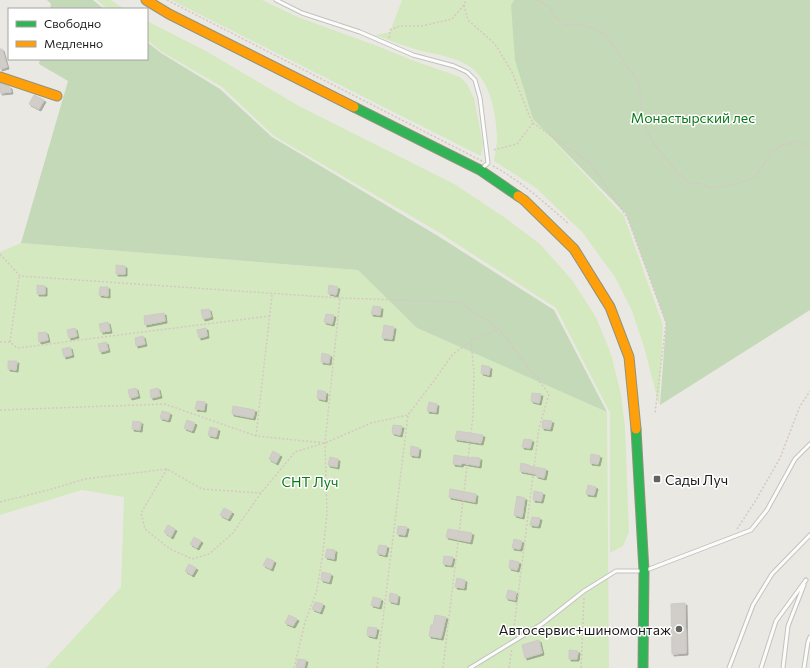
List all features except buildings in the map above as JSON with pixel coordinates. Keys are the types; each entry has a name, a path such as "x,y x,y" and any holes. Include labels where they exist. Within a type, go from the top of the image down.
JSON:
{"main road":[{"path":"146,0 169,14 480,170 524,200 574,249 610,307 628,357 638,445 644,571 643,668"},
{"path":"0,77 57,96"}],"lane":[{"path":"276,0 302,13 360,32 413,55 454,66 467,72 475,80 480,98 488,163 480,170"},
{"path":"470,668 542,624 584,591 616,571 644,571 751,530 767,510 795,459 810,444"},
{"path":"729,668 753,605 768,580 810,535"},
{"path":"761,668 776,621 810,575"},
{"path":"783,668 788,626 806,580"},
{"path":"804,668 810,637"}],"path":[{"path":"389,44 390,30 400,26 422,26 452,19 464,5 466,0"},
{"path":"538,0 550,6 554,16 565,26 578,24 592,28 606,35 638,83 642,114 646,130 654,145 678,173 691,184 698,183 709,188 727,186 752,179 760,172 770,154 781,146 801,141 810,148"},
{"path":"464,5 468,20 495,44 512,72 529,115 534,123 590,163 628,219 666,323 655,413"},
{"path":"487,151 517,144 534,123"},
{"path":"0,254 20,276 272,294 459,302 499,329 549,394 539,428 509,668"},
{"path":"10,342 20,276"},
{"path":"256,436 272,294"},
{"path":"294,668 305,622 317,590 320,572 327,514 326,443 340,298"},
{"path":"0,342 10,342 17,348 270,316"},
{"path":"377,668 408,416 453,354 471,341 499,329"},
{"path":"443,668 473,416 474,372 471,341"},
{"path":"728,539 738,528 756,500 780,458 800,406 810,391"},
{"path":"0,410 165,404 256,436 326,443"},
{"path":"167,469 141,513 145,529 170,549 192,559 209,554 232,534 261,494 295,452 326,443 371,423 408,416"},
{"path":"0,502 85,479 167,469 202,488 261,494"},
{"path":"582,668 584,591"}],"green space":[{"path":"47,0 93,0 103,8 50,8 51,4"},
{"path":"97,0 111,0 123,8 106,8"},
{"path":"171,0 262,0 298,17 460,77 467,84 474,98 483,145 481,156"},
{"path":"402,0 514,0 511,5 533,119 624,216 663,325 659,405 644,347 632,311 615,277 582,232 536,188 494,161 497,140 494,110 488,91 479,75 473,69 461,62 425,52 375,35 390,32"},
{"name":"Монастырский лес","path":"514,0 810,0 810,310 660,405 666,323 626,214 533,119 515,60 511,5"},
{"path":"148,22 206,51 299,106 456,185 504,217 540,244 572,280 596,317 611,354 621,394 625,427 629,532 623,546 610,553 610,413 556,308 440,233 274,136 222,87 162,52 148,41"},
{"path":"148,43 161,53 220,89 272,137 438,236 554,310 607,412 417,328 358,270 21,243 68,81 39,64 40,60 148,60"},
{"name":"СНТ Луч","path":"21,243 358,270 417,328 607,412 609,668 46,668 121,587 124,497 82,490 0,515 0,252"}],"traffic: fast":[{"path":"354,107 480,170 518,196"},
{"path":"636,429 644,571 643,668"}],"traffic: slow":[{"path":"146,0 169,14 354,107"},
{"path":"0,77 57,96"},
{"path":"518,196 524,200 574,249 610,307 629,357 636,429"}],"place":[{"name":"Сады Луч","path":"657,479"},
{"name":"Автосервис+шиномонтаж","path":"679,629"}]}
